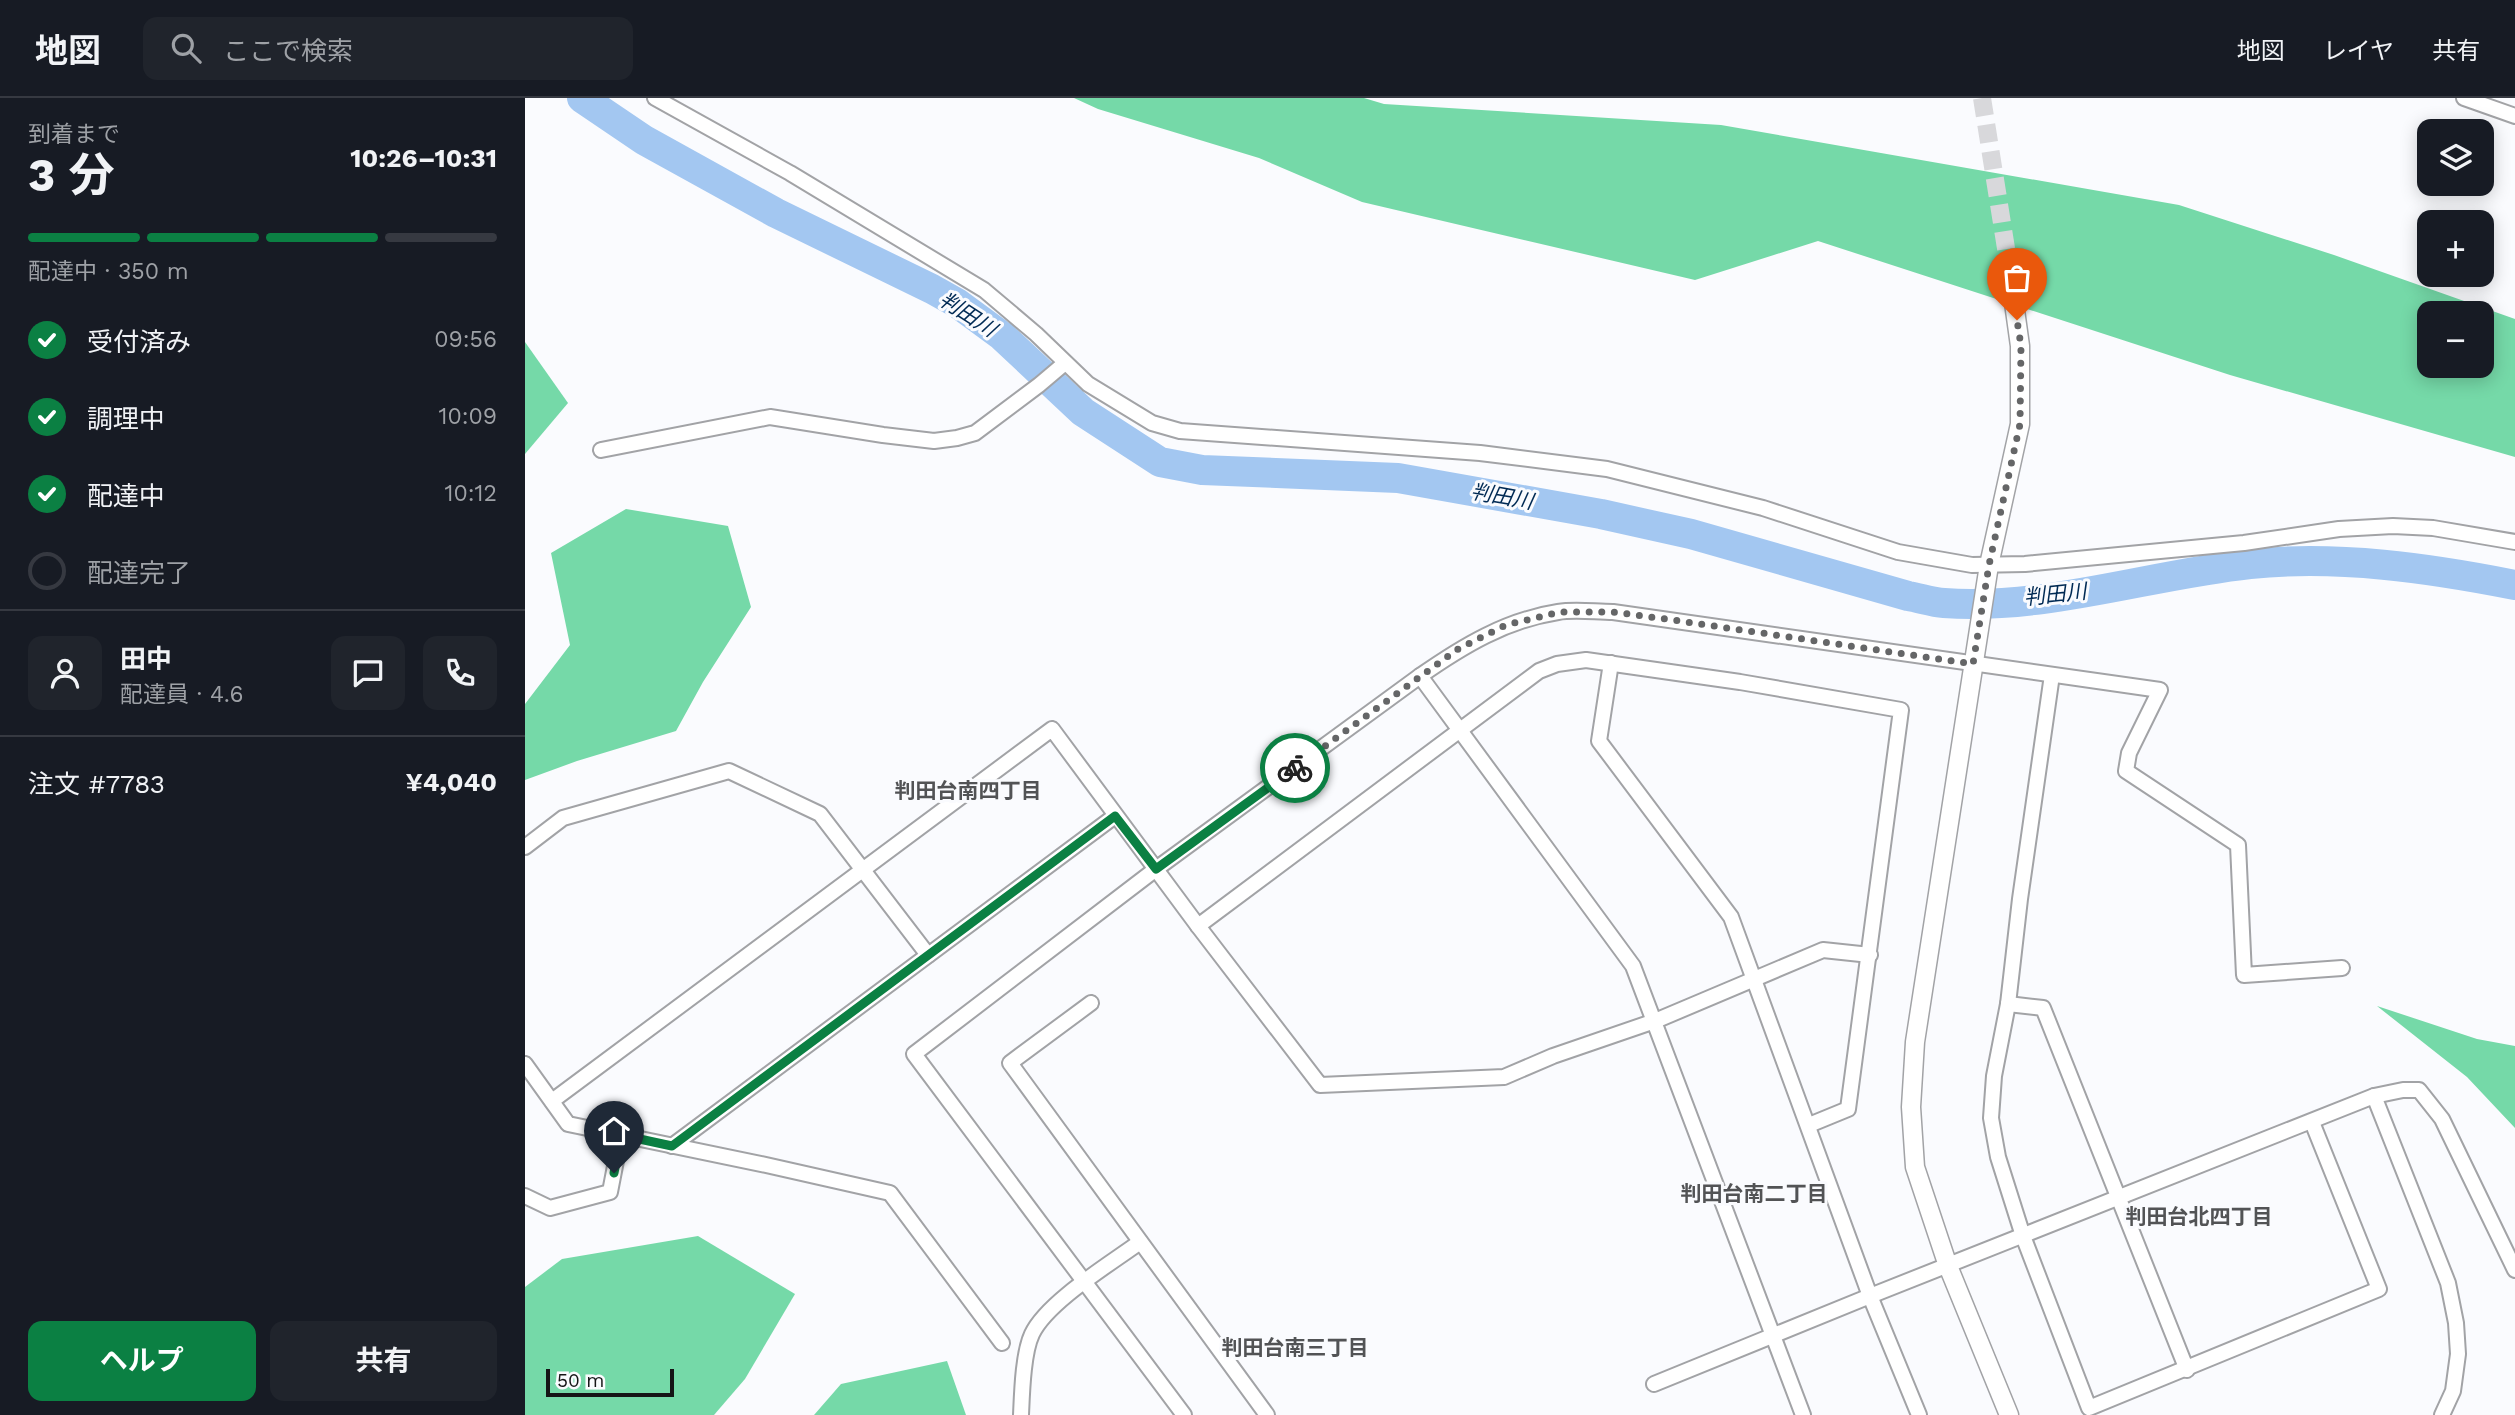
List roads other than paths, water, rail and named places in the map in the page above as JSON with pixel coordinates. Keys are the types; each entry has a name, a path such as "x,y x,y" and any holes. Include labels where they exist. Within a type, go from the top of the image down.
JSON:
{"street":[{"path":"656,98 790,173 984,290 1036,334 1061,366 1152,423 1180,431 1480,453 1607,469 1763,508 1898,552 1988,571 2244,543 2339,529 2393,526 2434,528 2515,542"},
{"path":"2464,98 2515,116"},
{"path":"2009,267 2021,346 2020,424 1988,571 1973,664 1915,1042 1911,1107 1915,1167 1948,1266 2009,1415"},
{"path":"601,450 770,417 934,441 957,438 975,433 1061,366"},
{"path":"1184,1415 913,1054 1156,869 1420,676 1458,649 1506,625 1560,612 1613,612 2160,690 2129,753 2126,772 2238,845 2244,975 2342,968"},
{"path":"1198,926 1539,671 1557,664 1586,660 1611,663 1901,710 1848,1109 1809,1125"},
{"path":"1611,663 1599,741 1731,917 1870,1296 1919,1415"},
{"path":"1420,676 1633,966 1803,1415"},
{"path":"2052,676 2008,1004 1994,1076 1991,1118 1998,1157 2024,1236 2089,1409 2379,1289 2312,1122"},
{"path":"552,1101 1052,729 1320,1085 1504,1077 1553,1056 1655,1021 1823,950 1870,955"},
{"path":"525,847 562,818 729,771 820,814 928,955"},
{"path":"672,1146 1115,816"},
{"path":"1091,1003 1010,1063 1267,1415"},
{"path":"2008,1004 2043,1008 2187,1370"},
{"path":"525,1064 568,1124 890,1193 1002,1343"},
{"path":"1654,1384 2374,1096 2403,1090 2419,1090 2442,1119 2515,1270"},
{"path":"2374,1096 2448,1283 2456,1323 2457,1362 2453,1391 2442,1415"},
{"path":"525,1196 549,1208 610,1192 621,1135"},
{"path":"1021,1415 1027,1354 1032,1334 1053,1307 1140,1242"}],"waterway":[{"name":"判田川","path":"582,98 644,140 776,213 957,303 1002,336 1083,412 1160,462 1202,470 1398,478 1601,514 1691,534 1908,596 1944,603 1983,604 2060,597 2212,569 2283,562 2383,565 2450,573 2515,585"}],"tunnel":[{"path":"1982,98 2009,267"}],"district":[{"name":"判田台南四丁目","path":"968,790"},
{"name":"判田台南二丁目","path":"1754,1193"},
{"name":"判田台北四丁目","path":"2199,1216"},
{"name":"判田台南三丁目","path":"1295,1347"}]}
